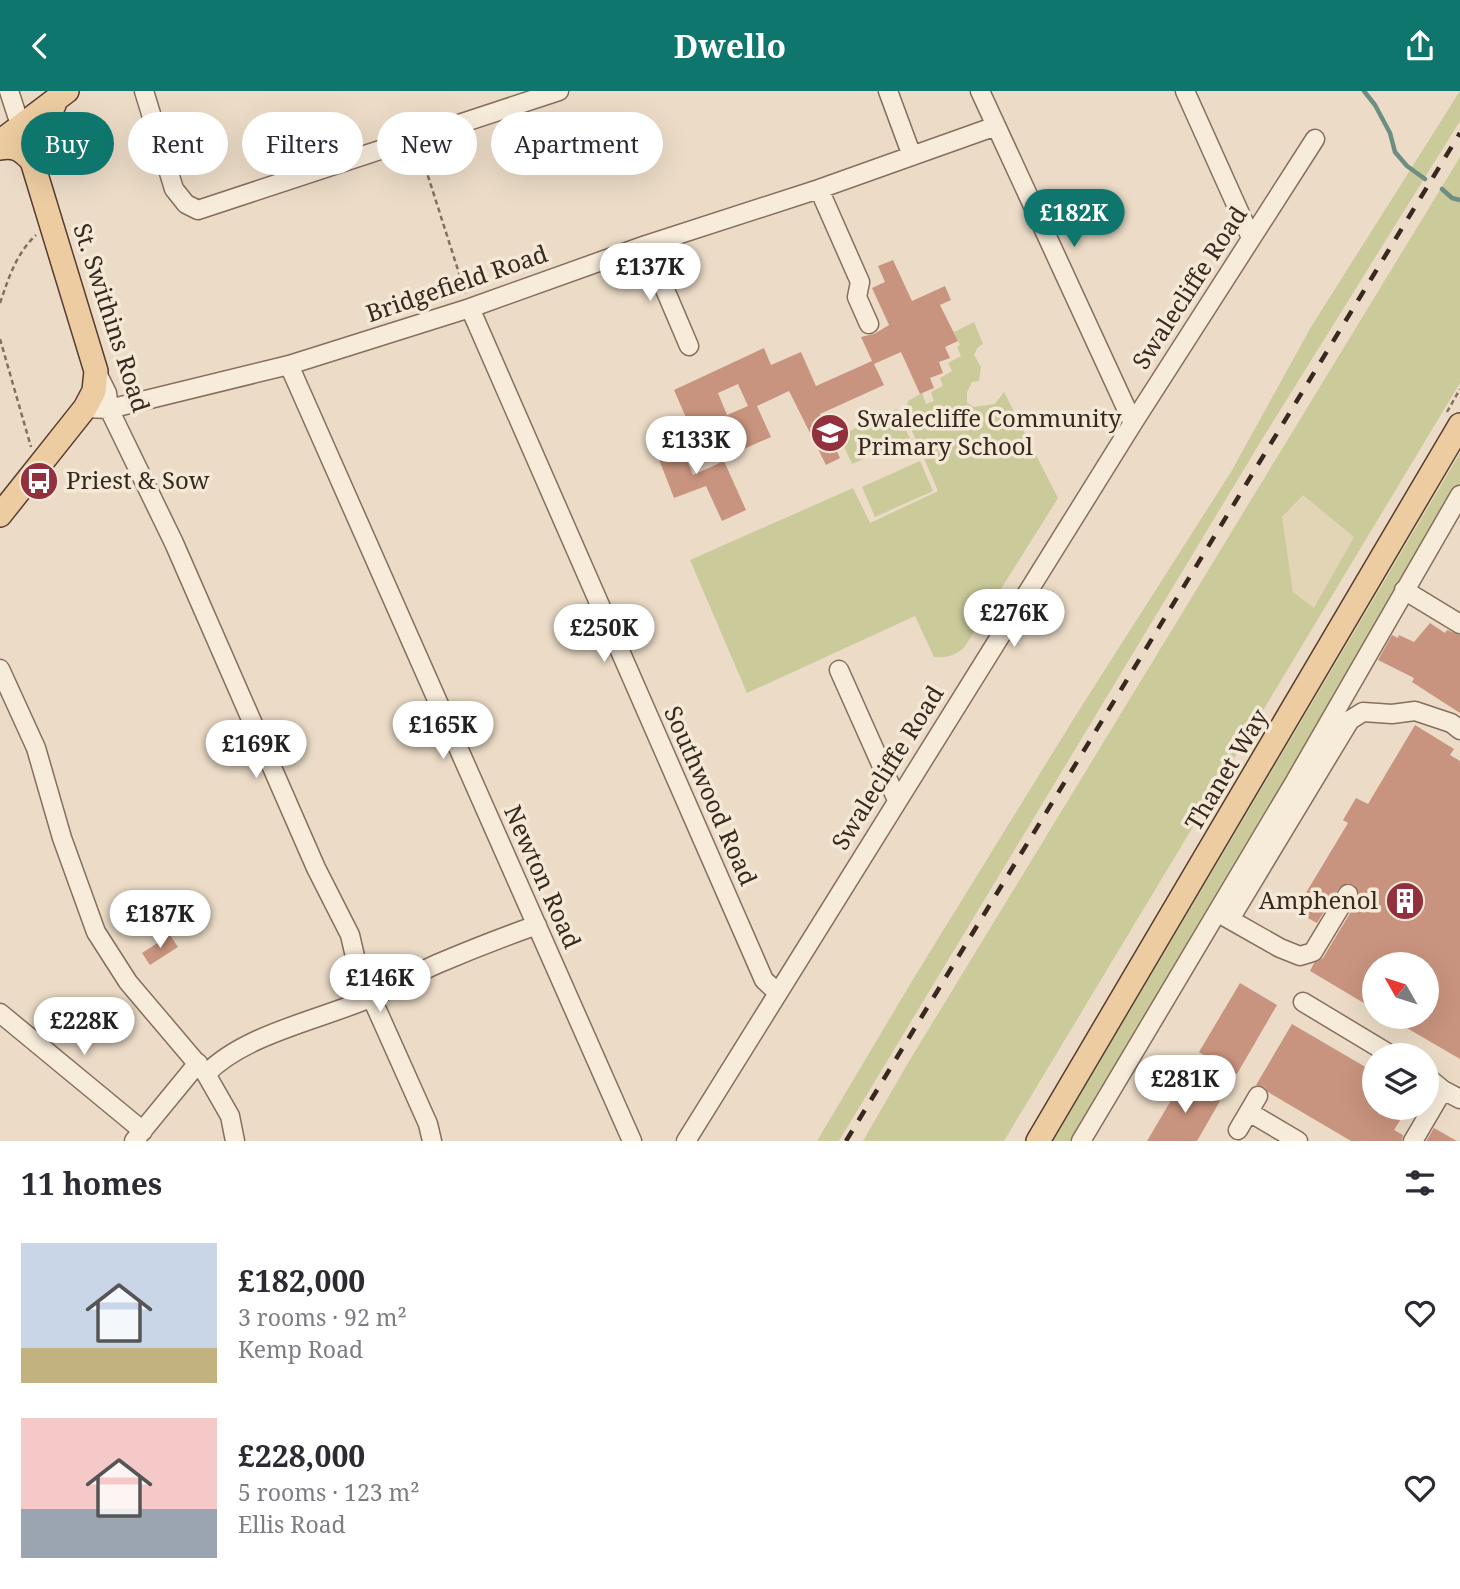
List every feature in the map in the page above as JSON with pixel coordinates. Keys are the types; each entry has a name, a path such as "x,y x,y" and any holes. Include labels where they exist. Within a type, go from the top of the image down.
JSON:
{"main road":[{"path":"0,147 5,138 61,96"},
{"path":"52,112 61,96"},
{"path":"0,147 10,146 21,150"},
{"name":"St. Swithins Road","path":"37,175 96,371"},
{"path":"1,512 85,408 94,391 96,371"},
{"name":"Thanet Way","path":"1038,1141 1460,425"}],"street":[{"path":"9,91 21,129"},
{"path":"144,91 174,189 186,204 198,210 377,152"},
{"path":"477,119 559,91"},
{"path":"888,91 912,156"},
{"path":"980,91 1133,423"},
{"path":"1185,91 1251,238"},
{"name":"Bridgefield Road","path":"85,408 109,409 289,365 470,308 996,126"},
{"name":"Swalecliffe Road","path":"686,1141 1133,423 1318,138"},
{"path":"819,189 860,282 857,297 869,324"},
{"path":"646,245 689,346"},
{"name":"Southwood Road","path":"470,308 764,980 777,992"},
{"name":"Newton Road","path":"289,365 632,1141"},
{"name":"St. Swithins Road","path":"96,371 107,393 109,409 174,543 316,868 350,935 357,965 428,1124 432,1141"},
{"path":"1223,916 1294,783 1460,495"},
{"path":"1404,590 1460,624"},
{"path":"0,669 36,748 62,838 96,932 128,982 202,1068 230,1116 235,1141"},
{"path":"838,671 897,800"},
{"path":"1081,1141 1350,720 1363,712 1392,714 1415,711 1451,723 1460,730"},
{"path":"1223,916 1280,948 1300,956 1313,952 1348,894"},
{"path":"0,1013 138,1136 202,1068 216,1063 236,1050 372,997 435,965 537,925"},
{"path":"1303,1002 1371,1043"},
{"path":"1439,1087 1460,1100"},
{"path":"1413,1141 1443,1090"},
{"path":"1238,1130 1253,1104 1298,1141"}],"path":[{"path":"428,175 470,308"},
{"path":"0,303 22,249 52,222"},
{"path":"0,339 38,468"}],"shaded area":[{"path":"1303,494 1355,537 1314,609 1293,592 1282,517"}],"green space":[{"path":"1460,91 1460,121 1261,441 839,1141 817,1141 1076,715 1231,472 1311,327"},
{"path":"1460,157 1460,383 1004,1141 863,1141","holes":["1303,495 1354,537 1314,608 1293,592 1282,517"]},
{"path":"974,322 983,344 974,355 981,367 979,381 972,382 967,392 967,403 974,407 995,404 1004,392 1058,498 960,651 950,656 934,657 915,616 747,693 690,560 853,488 870,523 938,491 909,424 913,420 907,406 908,401 922,393 926,404 934,401 931,392 943,386 940,378 952,371 948,363 961,356 957,347 960,345 954,332"},
{"path":"897,409 910,439 852,464 839,436"},
{"path":"1460,453 1460,490 1078,1141 1053,1141"},
{"path":"920,461 933,491 875,517 862,487"}],"building":[{"path":"893,260 912,301 945,286 951,300 940,305 958,341 945,347 950,358 939,362 943,373 930,378 934,388 920,394 901,352 874,364 884,385 820,414 840,458 826,465 789,391 757,406 771,437 719,460 703,424 691,429 674,390 764,348 771,365 801,352 816,386 872,361 861,337 874,334 889,325 872,288 885,282 878,266","holes":["738,384 748,406 727,415 718,393"]},
{"path":"673,427 693,475 724,461 746,510 722,521 706,486 674,498 650,436"},
{"path":"1430,623 1445,633 1447,630 1460,635 1460,713 1412,682 1414,678 1378,660 1392,635 1398,638 1399,635 1414,642"},
{"name":"Amphenol","path":"1415,725 1454,749 1450,755 1460,761 1460,1059 1439,1047 1439,1043 1433,1043 1409,1029 1439,1029 1439,952 1362,952 1362,1002 1310,971 1314,963 1323,958 1359,894 1354,885 1348,883 1339,888 1317,923 1295,911 1348,823 1343,820 1356,798 1368,804"},
{"path":"170,935 178,947 150,965 142,953"},
{"path":"1240,983 1277,1005 1237,1074 1199,1052"},
{"path":"1292,1024 1362,1065 1362,1120 1400,1120 1394,1130 1403,1135 1402,1141 1351,1141 1268,1092 1264,1087 1256,1085"},
{"path":"1183,1080 1220,1101 1197,1141 1147,1141"},
{"path":"1434,1128 1457,1141 1426,1141"}],"waterway":[{"path":"1364,91 1390,133 1395,152 1407,166 1425,179"},
{"path":"1442,189 1452,198 1460,200"}],"railway":[{"path":"846,1141 1460,133"}],"place":[{"name":"Swalecliffe Community Primary School","path":"830,433"},
{"name":"Priest & Sow","path":"39,481"},
{"name":"Amphenol","path":"1405,901"}]}
